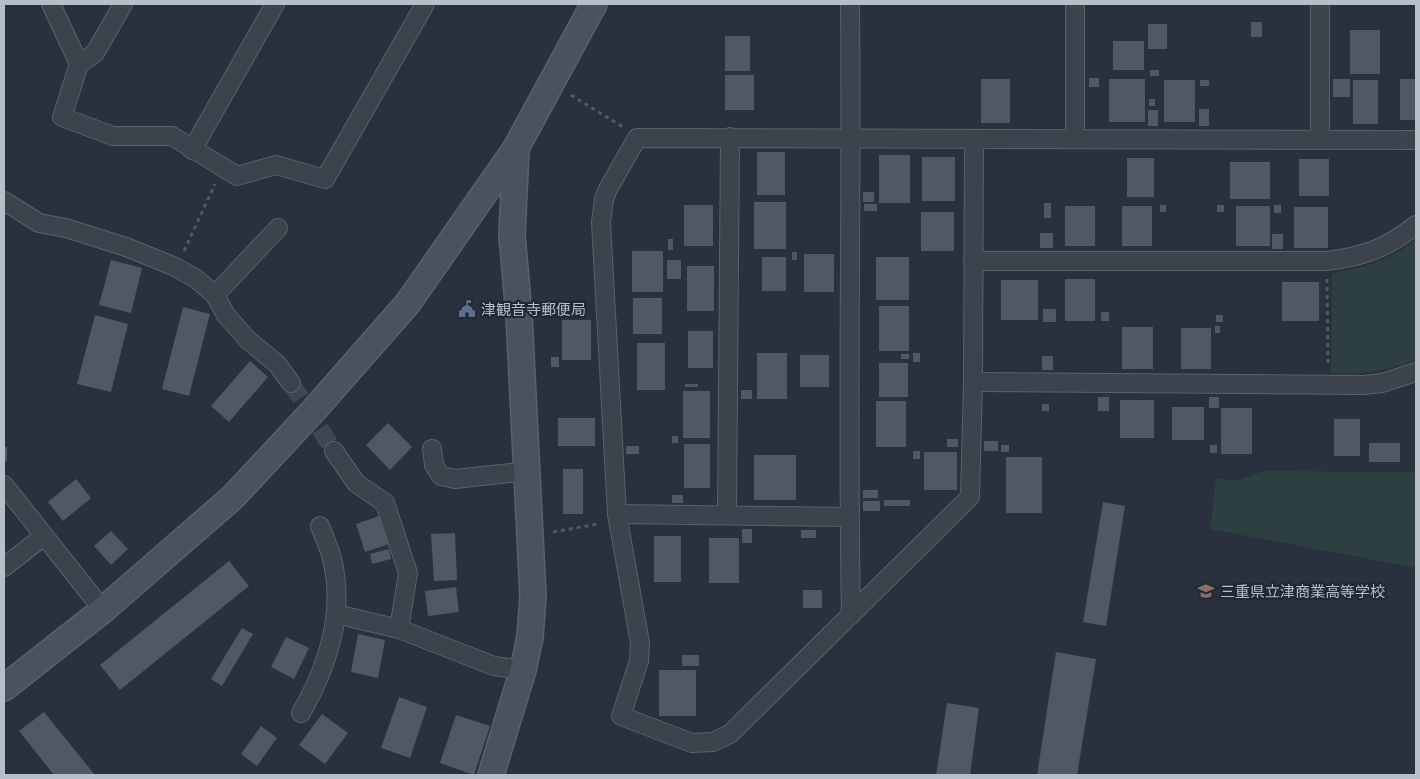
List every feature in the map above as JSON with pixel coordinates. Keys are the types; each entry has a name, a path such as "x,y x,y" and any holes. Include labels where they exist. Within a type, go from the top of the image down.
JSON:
{"street":[{"path":"51,4 79,64"},
{"path":"123,4 95,53 79,64 62,117 112,136 172,136 237,176 276,165 325,179 425,4"},
{"path":"192,150 275,4"},
{"path":"4,688 103,610 233,497 314,410 408,303 516,148 594,4"},
{"path":"850,4 851,614"},
{"path":"1075,4 1075,139"},
{"path":"1320,4 1320,139"},
{"path":"727,514 730,137"},
{"path":"974,139 973,382 970,497 730,734 713,742 692,743 621,716 639,662 640,642 618,518 601,222 604,199 608,189 637,138 1416,140"},
{"path":"491,775 523,670 530,637 533,596 519,315 512,235 516,148"},
{"path":"4,201 39,223 66,228 126,247 177,268 195,278 215,295 226,315 248,340 277,364 291,383"},
{"path":"973,261 1327,261 1369,253 1396,240 1416,225"},
{"path":"215,295 278,228"},
{"path":"973,382 1328,386 1382,383 1416,372"},
{"path":"432,449 434,465 441,476 455,479 528,470"},
{"path":"334,451 356,483 384,504 408,572 399,629"},
{"path":"4,485 103,610"},
{"path":"618,518 727,514 850,517"},
{"path":"301,713 316,688 329,652 336,614 335,578 331,555 320,526"},
{"path":"4,567 44,536"},
{"path":"336,614 399,629 494,666 523,670"}],"path":[{"path":"551,83 626,128 637,138"},
{"path":"177,268 222,167"},
{"path":"1327,261 1328,386"},
{"path":"531,536 618,518"}],"shaded area":[{"path":"1416,239 1416,360 1374,371 1353,374 1331,373 1332,273 1376,262 1397,252"},
{"path":"1263,471 1416,472 1416,568 1210,529 1216,479 1239,480"}],"building":[{"path":"1251,22 1262,22 1262,37 1251,37"},
{"path":"1148,24 1167,24 1167,49 1148,49"},
{"path":"1350,30 1380,30 1380,74 1350,74"},
{"path":"725,36 750,36 750,71 725,71"},
{"path":"1113,41 1144,41 1144,70 1113,70"},
{"path":"1150,70 1159,70 1159,76 1150,76"},
{"path":"725,75 754,75 754,110 725,110"},
{"path":"1089,78 1099,78 1099,87 1089,87"},
{"path":"981,79 1010,79 1010,123 981,123"},
{"path":"1109,79 1145,79 1145,122 1109,122"},
{"path":"1333,79 1350,79 1350,97 1333,97"},
{"path":"1400,79 1416,79 1416,120 1400,120"},
{"path":"1164,80 1195,80 1195,122 1164,122"},
{"path":"1200,80 1209,80 1209,86 1200,86"},
{"path":"1353,80 1378,80 1378,124 1353,124"},
{"path":"1149,99 1155,99 1155,106 1149,106"},
{"path":"1199,109 1209,109 1209,126 1199,126"},
{"path":"1148,110 1158,110 1158,126 1148,126"},
{"path":"757,152 785,152 785,195 757,195"},
{"path":"879,155 910,155 910,203 879,203"},
{"path":"922,157 955,157 955,201 922,201"},
{"path":"1127,158 1154,158 1154,197 1127,197"},
{"path":"1299,159 1329,159 1329,196 1299,196"},
{"path":"1230,162 1270,162 1270,199 1230,199"},
{"path":"863,192 874,192 874,202 863,202"},
{"path":"754,202 786,202 786,249 754,249"},
{"path":"1044,203 1051,203 1051,218 1044,218"},
{"path":"864,204 877,204 877,211 864,211"},
{"path":"684,205 713,205 713,246 684,246"},
{"path":"1160,205 1166,205 1166,212 1160,212"},
{"path":"1217,205 1224,205 1224,212 1217,212"},
{"path":"1274,205 1281,205 1281,213 1274,213"},
{"path":"1065,206 1095,206 1095,246 1065,246"},
{"path":"1122,206 1152,206 1152,246 1122,246"},
{"path":"1236,206 1270,206 1270,246 1236,246"},
{"path":"1294,207 1328,207 1328,248 1294,248"},
{"path":"921,212 954,212 954,251 921,251"},
{"path":"1040,233 1053,233 1053,248 1040,248"},
{"path":"1272,234 1283,234 1283,249 1272,249"},
{"path":"668,239 673,239 673,250 668,250"},
{"path":"632,251 663,251 663,292 632,292"},
{"path":"792,252 797,252 797,260 792,260"},
{"path":"804,254 834,254 834,292 804,292"},
{"path":"762,257 786,257 786,291 762,291"},
{"path":"876,257 909,257 909,300 876,300"},
{"path":"111,260 142,268 131,313 99,305"},
{"path":"667,260 681,260 681,279 667,279"},
{"path":"687,266 714,266 714,311 687,311"},
{"path":"1065,279 1095,279 1095,321 1065,321"},
{"path":"1001,280 1038,280 1038,320 1001,320"},
{"path":"1282,282 1319,282 1319,321 1282,321"},
{"path":"633,298 662,298 662,334 633,334"},
{"path":"879,306 909,306 909,351 879,351"},
{"path":"183,307 210,314 189,396 162,389"},
{"path":"1043,309 1056,309 1056,322 1043,322"},
{"path":"1101,312 1109,312 1109,321 1101,321"},
{"path":"95,315 128,324 111,392 77,384"},
{"path":"1216,315 1223,315 1223,322 1216,322"},
{"path":"562,320 591,320 591,360 562,360"},
{"path":"1215,326 1220,326 1220,333 1215,333"},
{"path":"1122,327 1153,327 1153,369 1122,369"},
{"path":"1181,328 1211,328 1211,369 1181,369"},
{"path":"688,331 713,331 713,368 688,368"},
{"path":"637,343 665,343 665,390 637,390"},
{"path":"757,353 787,353 787,399 757,399"},
{"path":"913,353 920,353 920,362 913,362"},
{"path":"901,354 909,354 909,359 901,359"},
{"path":"800,355 829,355 829,387 800,387"},
{"path":"1042,356 1053,356 1053,370 1042,370"},
{"path":"551,357 559,357 559,367 551,367"},
{"path":"250,361 268,377 229,422 211,406"},
{"path":"879,363 908,363 908,397 879,397"},
{"path":"685,384 698,384 698,387 685,387"},
{"path":"741,390 752,390 752,399 741,399"},
{"path":"683,391 710,391 710,438 683,438"},
{"path":"1098,397 1109,397 1109,411 1098,411"},
{"path":"1209,397 1219,397 1219,408 1209,408"},
{"path":"1120,400 1154,400 1154,438 1120,438"},
{"path":"876,401 906,401 906,447 876,447"},
{"path":"1042,404 1049,404 1049,411 1042,411"},
{"path":"1172,407 1204,407 1204,440 1172,440"},
{"path":"1221,408 1252,408 1252,454 1221,454"},
{"path":"558,418 595,418 595,446 558,446"},
{"path":"1334,419 1360,419 1360,456 1334,456"},
{"path":"388,423 412,447 390,470 366,445"},
{"path":"672,436 678,436 678,443 672,443"},
{"path":"947,439 958,439 958,447 947,447"},
{"path":"984,441 998,441 998,451 984,451"},
{"path":"1369,443 1400,443 1400,462 1369,462"},
{"path":"684,444 710,444 710,488 684,488"},
{"path":"1001,445 1009,445 1009,452 1001,452"},
{"path":"1210,445 1217,445 1217,453 1210,453"},
{"path":"626,446 639,446 639,454 626,454"},
{"path":"4,447 7,447 7,461 4,461"},
{"path":"913,451 920,451 920,459 913,459"},
{"path":"924,452 957,452 957,490 924,490"},
{"path":"754,455 796,455 796,500 754,500"},
{"path":"1006,457 1042,457 1042,513 1006,513"},
{"path":"563,469 583,469 583,514 563,514"},
{"path":"76,479 91,498 63,521 48,502"},
{"path":"863,490 878,490 878,498 863,498"},
{"path":"672,495 683,495 683,503 672,503"},
{"path":"884,500 910,500 910,506 884,506"},
{"path":"863,501 880,501 880,511 863,511"},
{"path":"1103,502 1125,506 1106,626 1083,622"},
{"path":"379,516 389,544 365,552 356,524"},
{"path":"742,529 752,529 752,543 742,543"},
{"path":"801,530 816,530 816,538 801,538"},
{"path":"111,531 128,549 111,565 94,546"},
{"path":"455,533 457,580 434,581 431,534"},
{"path":"654,536 681,536 681,582 654,582"},
{"path":"709,538 739,538 739,583 709,583"},
{"path":"389,549 391,559 372,564 370,554"},
{"path":"229,561 249,586 120,690 100,665"},
{"path":"456,587 459,612 428,616 425,591"},
{"path":"803,590 822,590 822,608 803,608"},
{"path":"242,628 253,634 222,686 211,679"},
{"path":"358,634 385,640 378,678 351,672"},
{"path":"286,637 309,648 294,679 271,667"},
{"path":"1056,652 1096,659 1077,775 1037,775"},
{"path":"682,655 699,655 699,666 682,666"},
{"path":"659,670 696,670 696,716 659,716"},
{"path":"399,697 427,707 410,758 381,748"},
{"path":"947,703 979,708 970,775 936,775"},
{"path":"44,712 95,775 54,775 19,731"},
{"path":"322,714 348,733 325,764 299,745"},
{"path":"456,715 490,726 474,775 440,763"},
{"path":"261,726 277,738 257,766 241,754"}],"tunnel":[{"path":"291,383 334,451"}],"place":[{"name":"津観音寺郵便局","path":"467,309"},
{"name":"三重県立津商業高等学校","path":"1206,591"}]}
